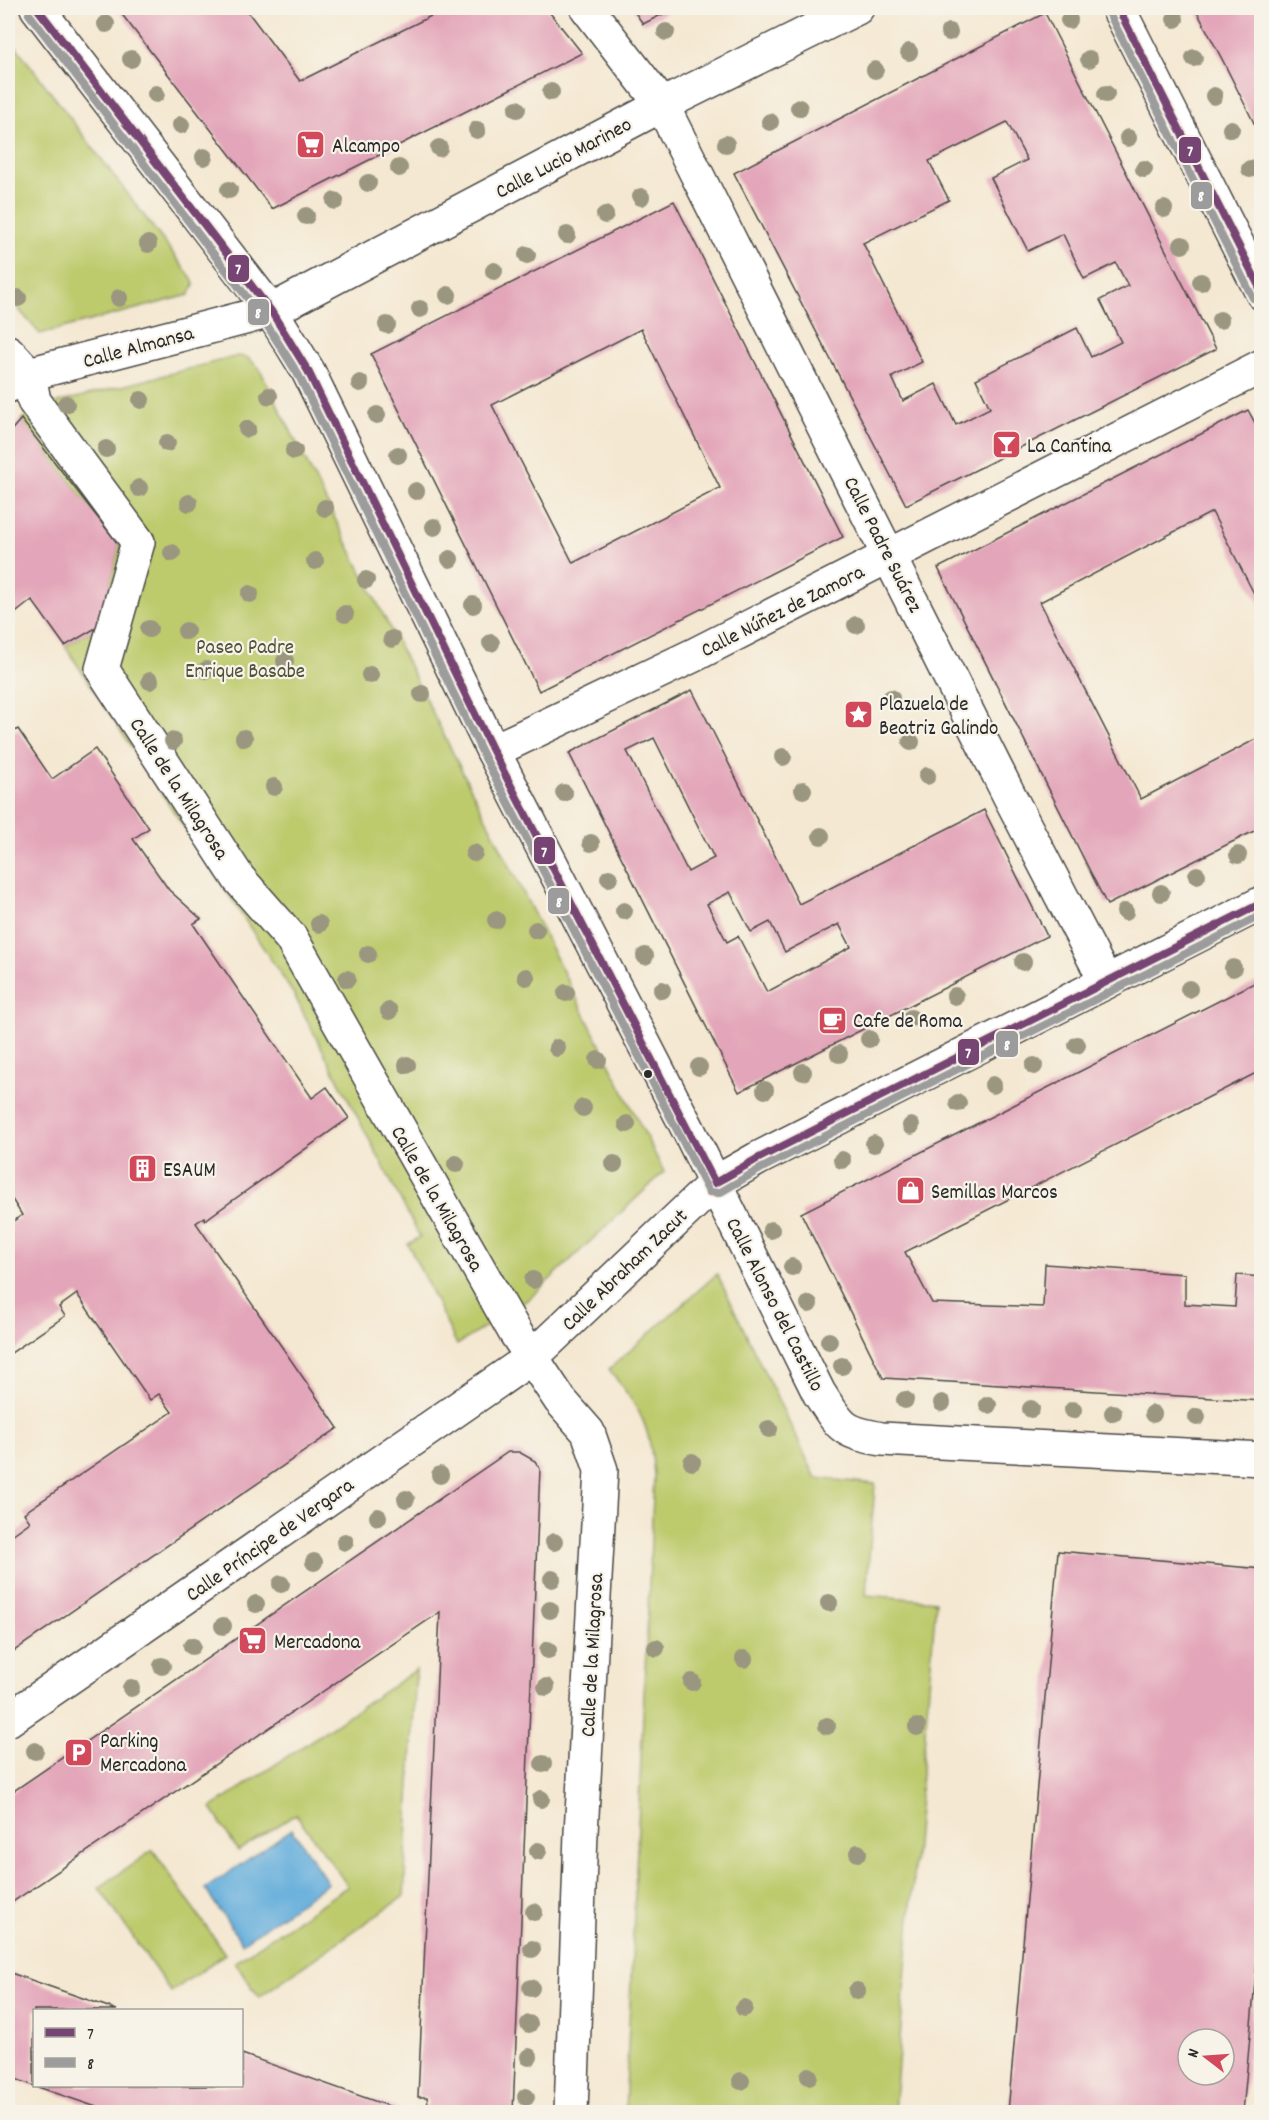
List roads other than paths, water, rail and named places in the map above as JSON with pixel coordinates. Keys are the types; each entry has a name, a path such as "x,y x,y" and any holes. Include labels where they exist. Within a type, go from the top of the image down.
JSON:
{"street":[{"name":"Calle Alonso del Castillo","path":"37,8 271,310 308,371 493,751 715,1182 819,1393 838,1423 856,1435 882,1439 1262,1459"},
{"name":"Calle Padre Suárez","path":"587,8 662,105 1010,797 1106,982"},
{"name":"Calle Lucio Marineo","path":"271,310 662,105 857,8"},
{"path":"1118,8 1262,293"},
{"name":"Calle Almansa","path":"15,371 271,310"},
{"name":"Calle Núñez de Zamora","path":"493,751 694,655 1262,366"},
{"name":"Calle de la Milagrosa","path":"15,371 34,401 138,542 102,669 239,879 291,938 459,1236 531,1358 560,1400 588,1432 601,1470 581,1833 571,2112"},
{"name":"Calle Abraham Zacut","path":"531,1358 715,1182 1262,903"},
{"name":"Calle Príncipe de Vergara","path":"8,1720 531,1358"}],"water":[{"path":"292,1829 328,1883 242,1943 205,1889"}],"place":[{"name":"Alcampo","path":"311,145"},
{"name":"La Cantina","path":"1006,445"},
{"name":"Plazuela de Beatriz Galindo","path":"858,715"},
{"name":"Cafe de Roma","path":"832,1020"},
{"name":"ESAUM","path":"142,1169"},
{"name":"Semillas Marcos","path":"910,1191"},
{"name":"Mercadona","path":"253,1641"},
{"name":"Parking Mercadona","path":"79,1752"}],"park label":[{"name":"Paseo Padre Enrique Basabe","path":"245,658"}]}
